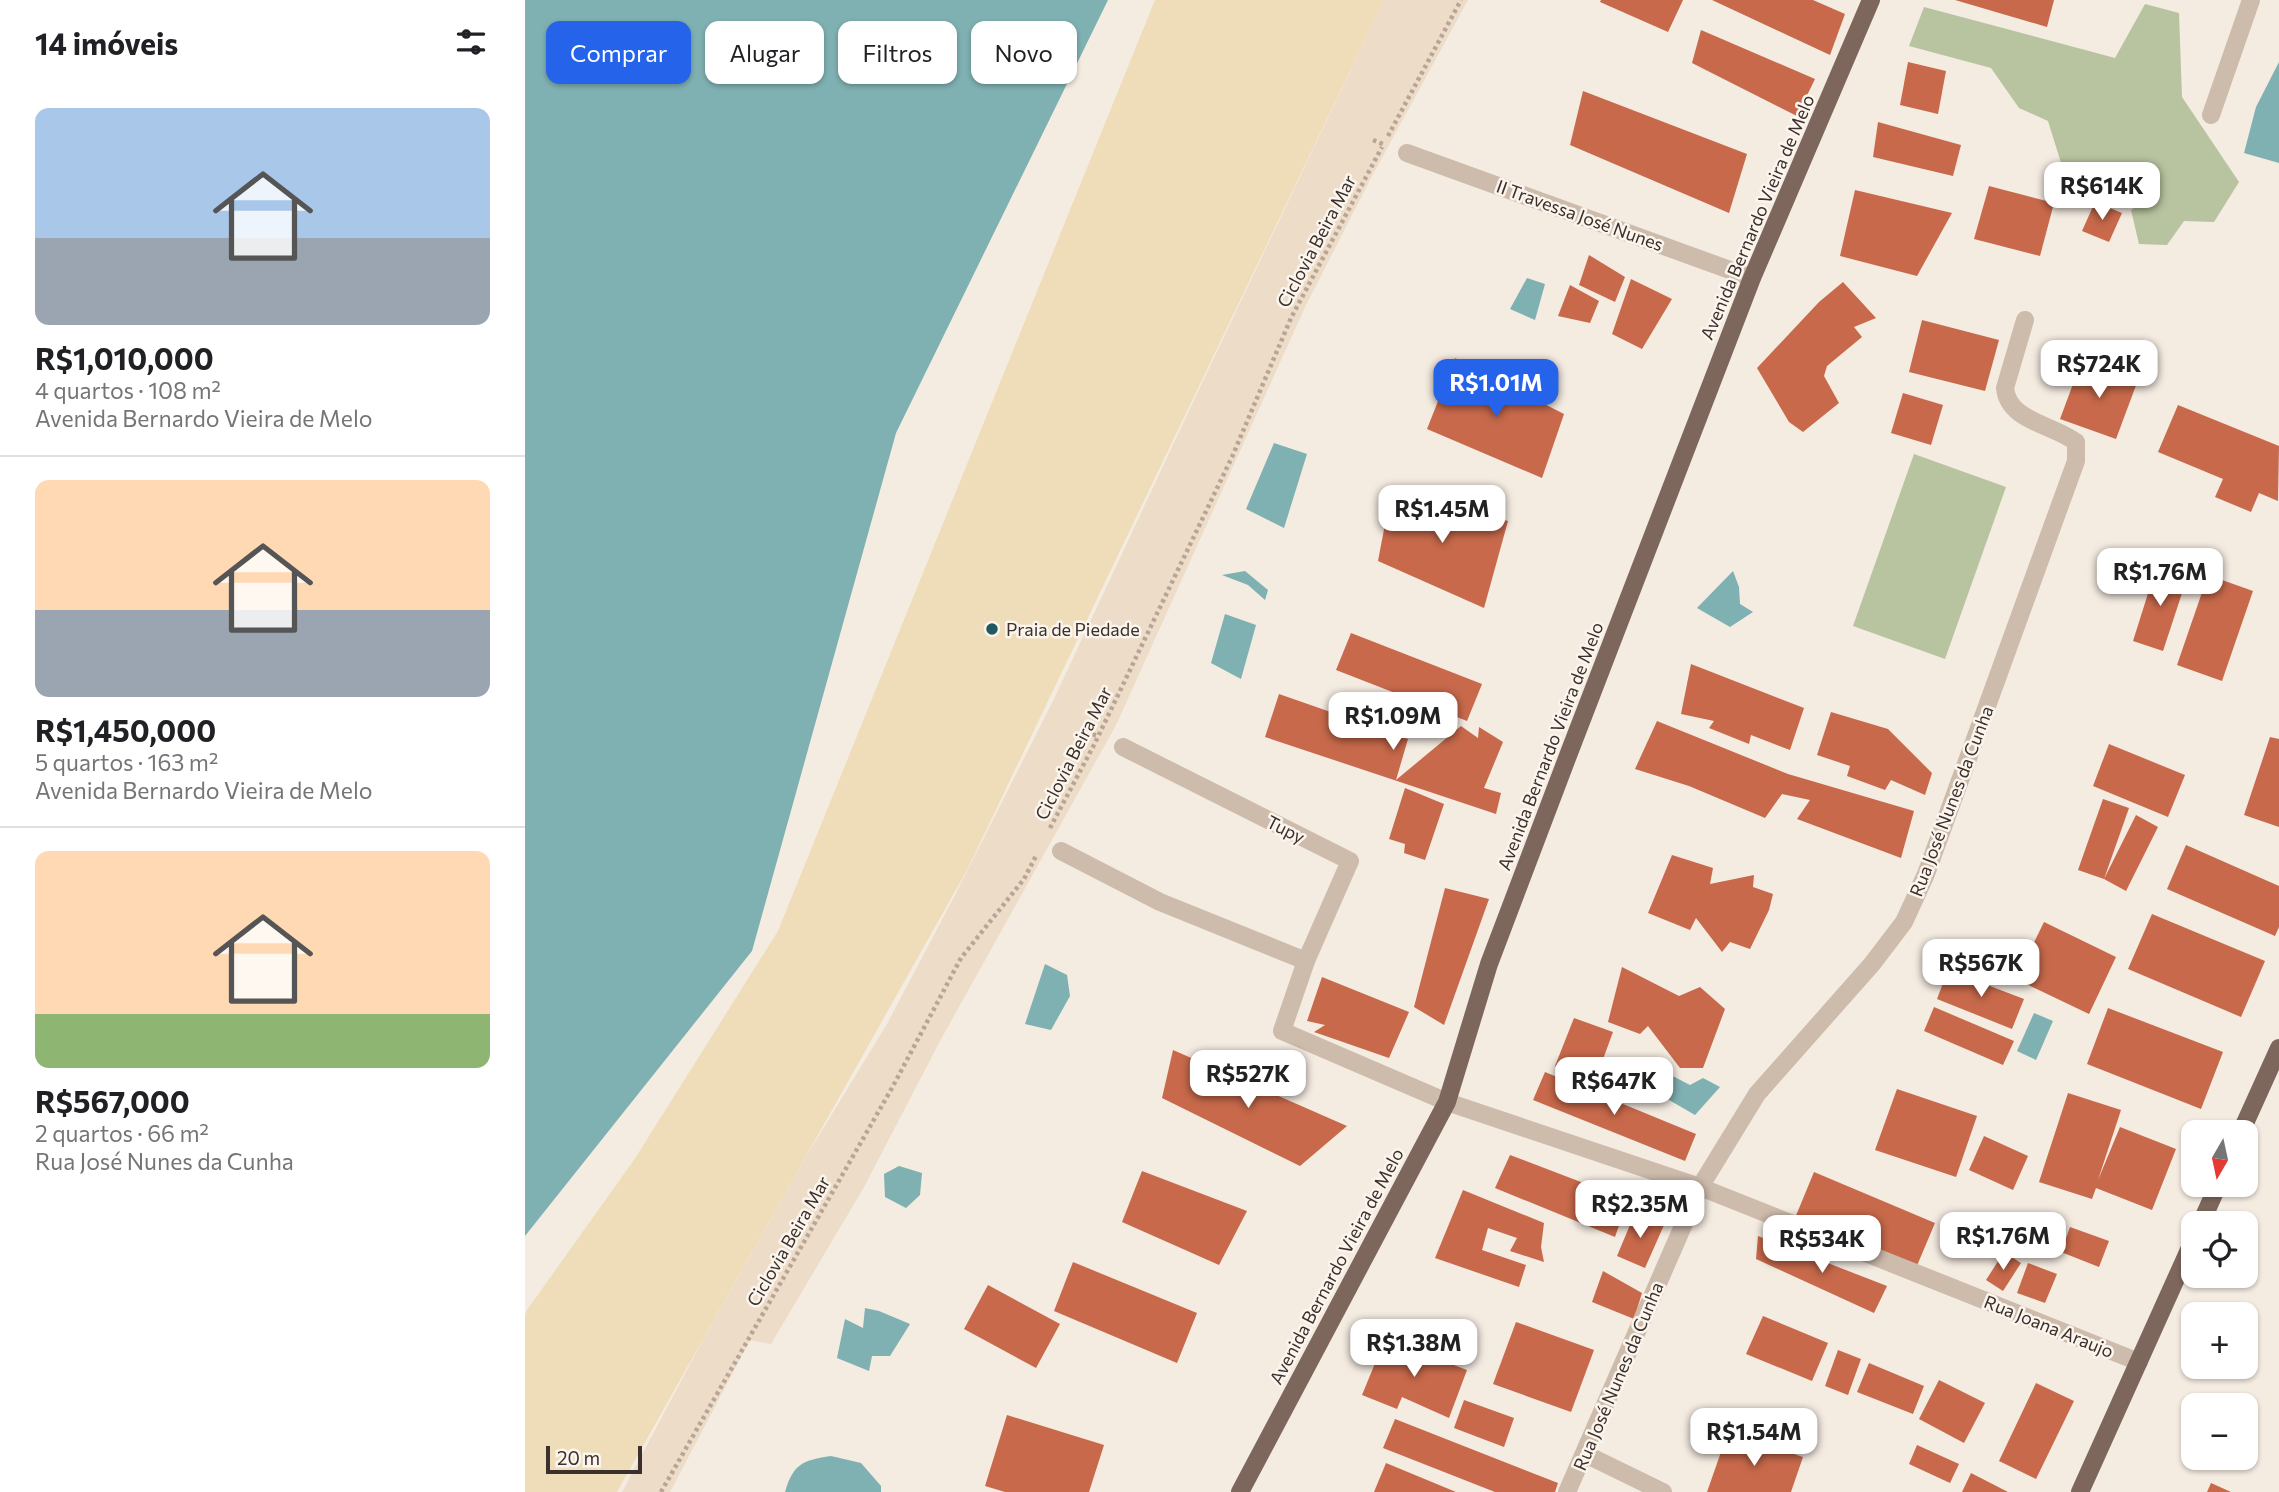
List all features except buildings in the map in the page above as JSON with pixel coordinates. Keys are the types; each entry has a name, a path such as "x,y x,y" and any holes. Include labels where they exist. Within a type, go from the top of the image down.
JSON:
{"main road":[{"name":"Avenida Bernardo Vieira de Melo","path":"1240,1492 1447,1102 1493,952 1752,278 1871,0"},
{"path":"2246,1120 2279,1048"},
{"path":"2080,1492 2181,1268"}],"street":[{"path":"2211,115 2251,0"},
{"name":"II Travessa José Nunes","path":"1407,153 1752,278"},
{"name":"Rua José Nunes da Cunha","path":"1567,1492 1700,1187 1757,1094 1872,964 1904,922 1926,874 2076,461 2076,442 2014,411 2005,399 2005,388 2025,320"},
{"name":"Tupy","path":"1123,747 1350,861 1306,961 1282,1031 1447,1102"},
{"path":"1061,851 1160,902 1306,961"},
{"name":"Rua Joana Araujo","path":"1447,1102 1700,1187 2139,1362"},
{"path":"1585,1454 1663,1492"}],"path":[{"name":"Ciclovia Beira Mar","path":"1049,831 1095,743 1232,457 1291,318 1461,0"},
{"name":"Ciclovia Beira Mar","path":"661,1492 892,1088 961,958 1024,879 1043,842"}],"green space":[{"path":"2145,4 2179,13 2182,97 2239,182 2214,222 2184,221 2167,245 2139,244 2131,210 2152,197 2138,184 2113,185 2092,175 2067,182 2048,121 2019,108 1991,68 1909,46 1924,7 2115,58"},
{"path":"1914,454 2006,487 1945,659 1853,626"}],"sand":[{"name":"Praia de Piedade","path":"1155,0 1384,0 967,870 617,1492 525,1492 527,1310 634,1160 778,931"}],"shaded area":[{"path":"1384,0 1468,0 1372,176 1306,305 1116,725 940,1041 864,1187 771,1344 750,1340 670,1492 622,1492 704,1338 804,1160 887,1024 954,897 1054,699"}],"water":[{"path":"525,0 1108,0 1077,63 1077,21 971,21 971,84 1067,84 896,433 752,951 525,1236"},
{"path":"2279,62 2279,163 2244,153 2256,107"},
{"path":"1527,278 1545,284 1535,320 1510,309"},
{"path":"1274,443 1307,454 1284,528 1246,509"},
{"path":"1245,571 1268,590 1265,600 1248,585 1222,575"},
{"path":"1733,571 1739,587 1740,604 1753,612 1730,627 1697,608"},
{"path":"1225,614 1256,625 1241,679 1211,663"},
{"path":"1045,964 1067,975 1070,996 1051,1030 1025,1024"},
{"path":"2034,1013 2053,1021 2036,1060 2017,1051"},
{"path":"1665,1072 1690,1085 1703,1078 1720,1087 1695,1115 1657,1093"},
{"path":"899,1166 922,1173 920,1195 906,1208 885,1197 884,1174"},
{"path":"865,1308 910,1324 890,1356 872,1356 869,1371 837,1358 845,1319 863,1328"},
{"path":"831,1456 861,1463 881,1486 881,1492 785,1492 792,1475 801,1465 813,1459"}],"place":[{"name":"Praia de Piedade","path":"992,629"}]}
